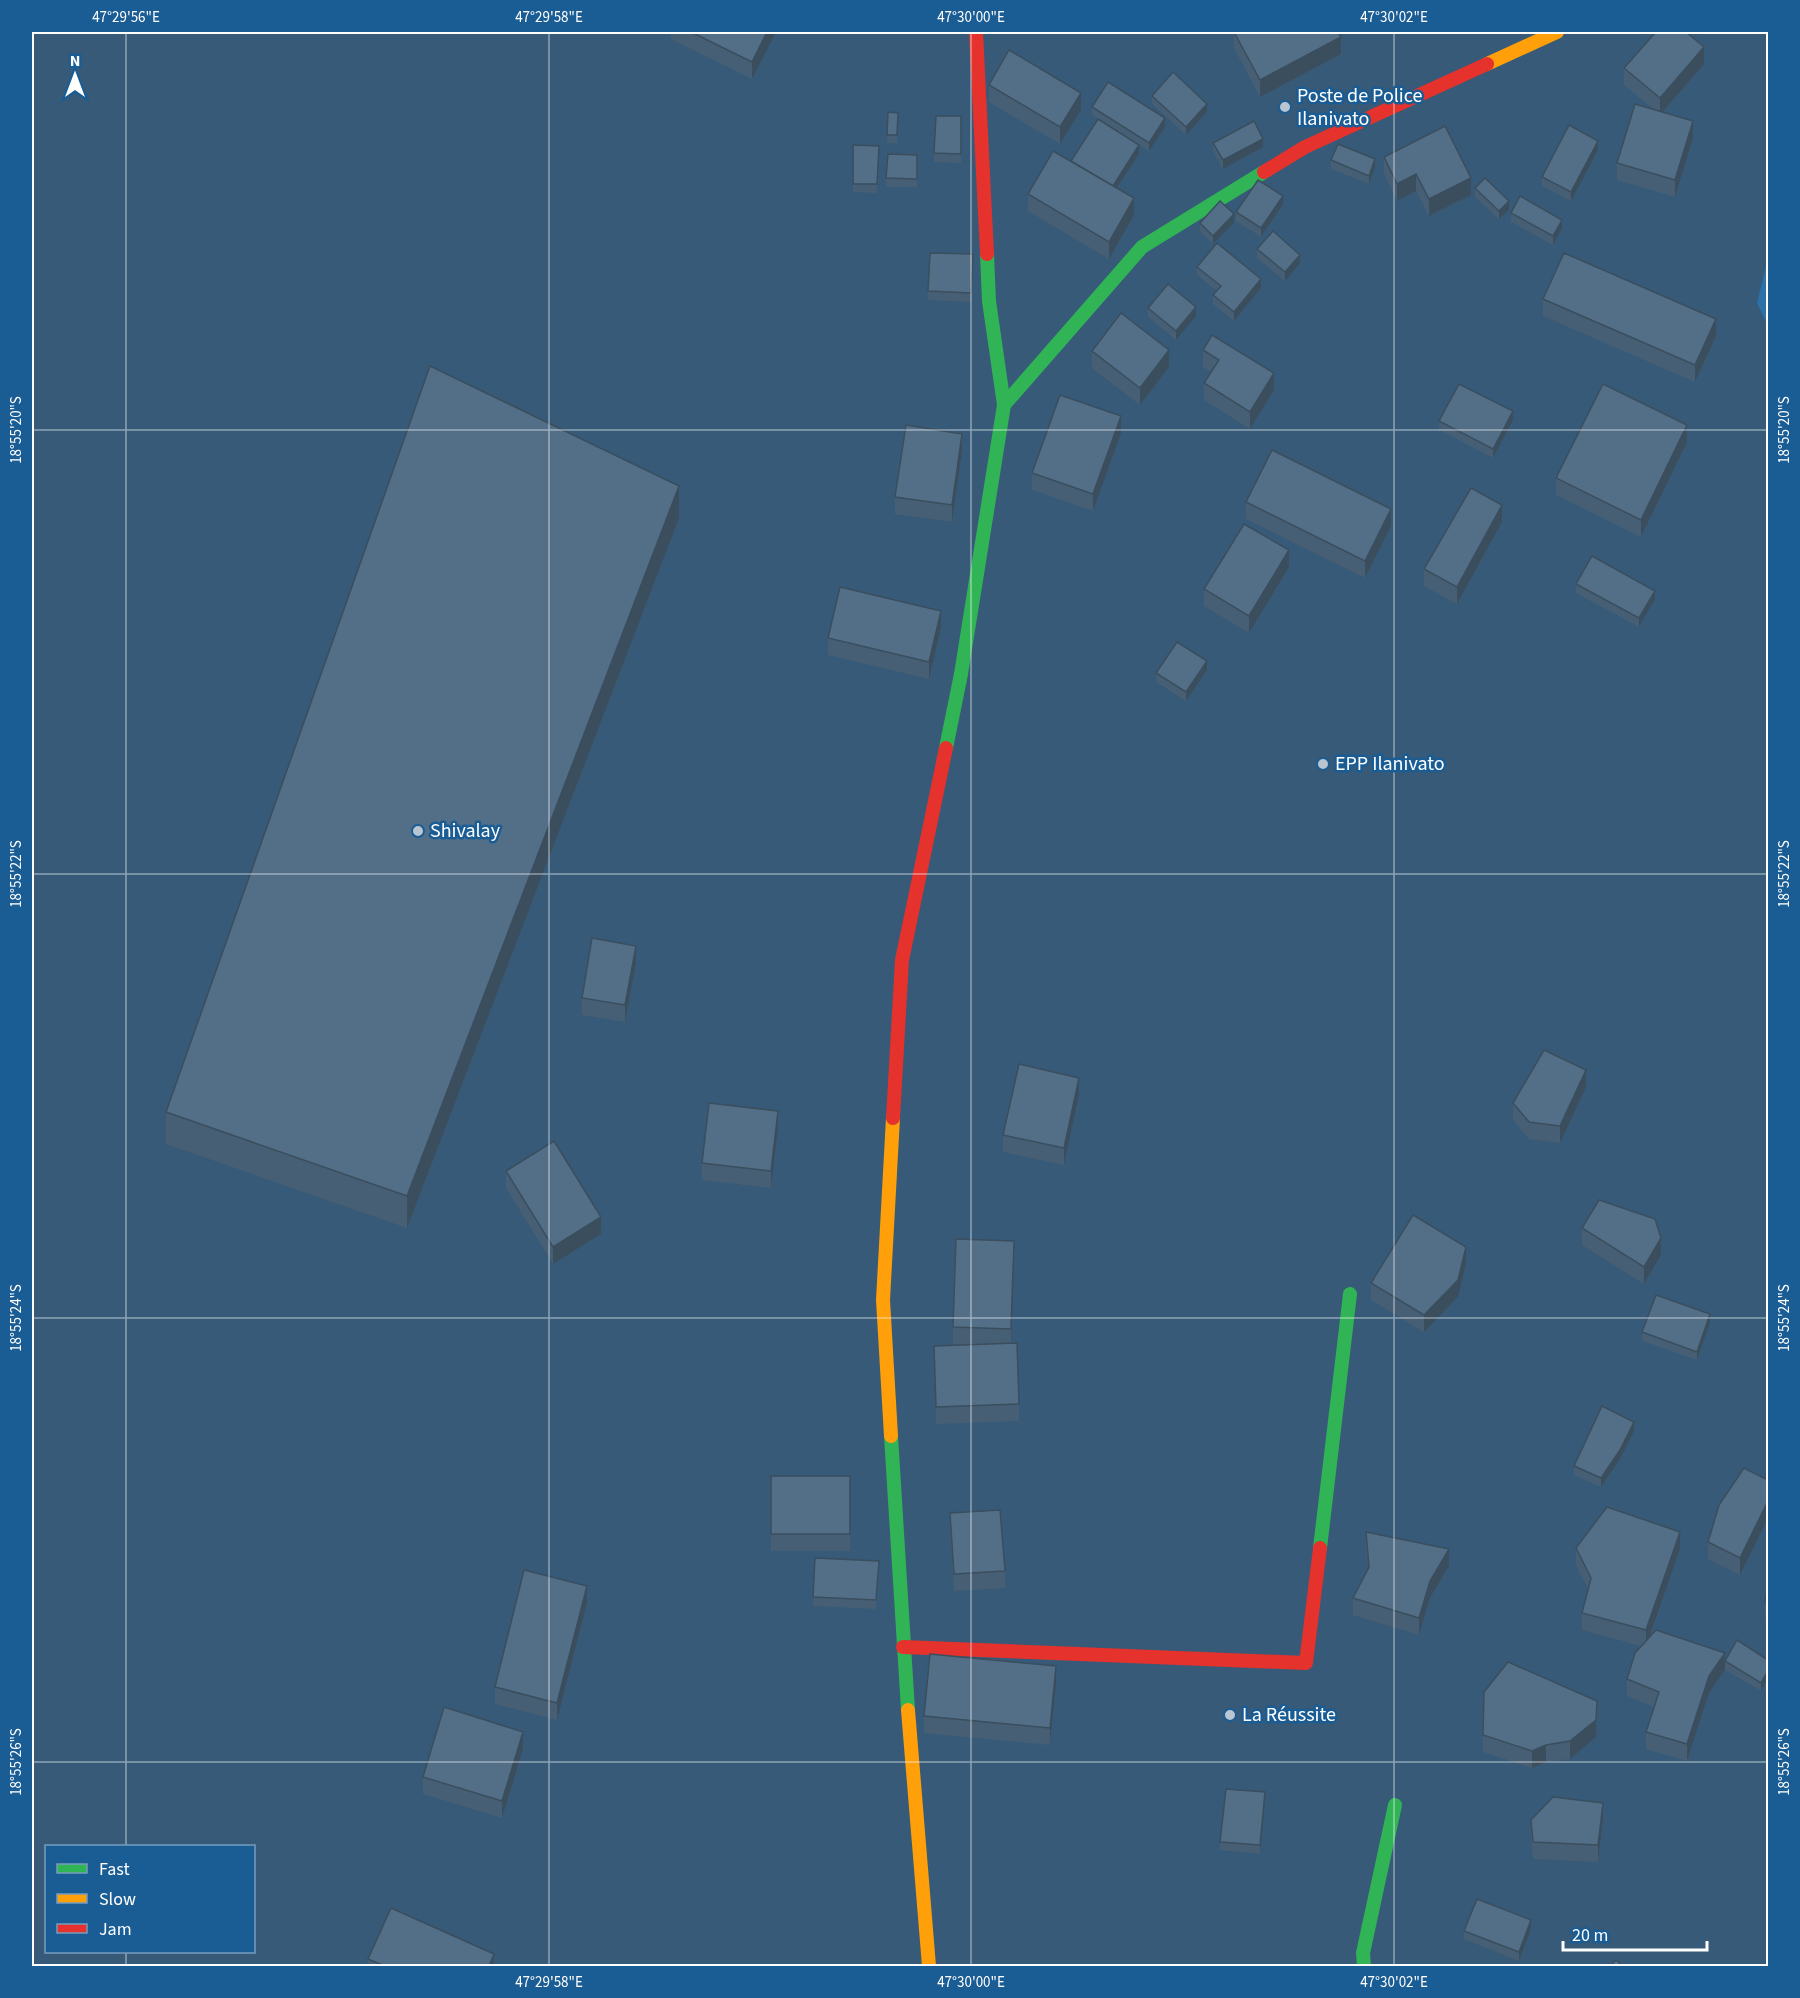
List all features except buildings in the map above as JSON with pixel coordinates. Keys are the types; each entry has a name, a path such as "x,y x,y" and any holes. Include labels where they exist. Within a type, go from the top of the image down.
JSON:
{"street":[{"path":"929,1966 903,1647 883,1300 902,960 961,674 1004,405 989,301 976,32"},
{"path":"1004,405 1142,247 1305,147 1557,32"},
{"path":"903,1647 1306,1663 1350,1294"},
{"path":"1364,1966 1363,1953 1395,1805"}],"shaded area":[{"path":"1768,258 1768,326 1757,303"}],"traffic: fast":[{"path":"1004,405 1142,247 1264,172"},
{"path":"946,748 961,674 1004,405 989,301 987,254"},
{"path":"1320,1548 1350,1294"},
{"path":"891,1436 908,1710"},
{"path":"1364,1966 1363,1953 1395,1805"}],"traffic: slow":[{"path":"1487,64 1557,32"},
{"path":"891,1436 883,1300 893,1118"},
{"path":"908,1710 929,1966"}],"traffic: jam":[{"path":"976,32 987,254"},
{"path":"1264,172 1305,147 1487,64"},
{"path":"893,1118 902,960 946,748"},
{"path":"903,1647 1306,1663 1320,1548"}],"place":[{"name":"Poste de Police Ilanivato","path":"1285,107"},
{"name":"EPP Ilanivato","path":"1323,764"},
{"name":"Shivalay","path":"418,831"},
{"name":"La Réussite","path":"1230,1715"}]}
